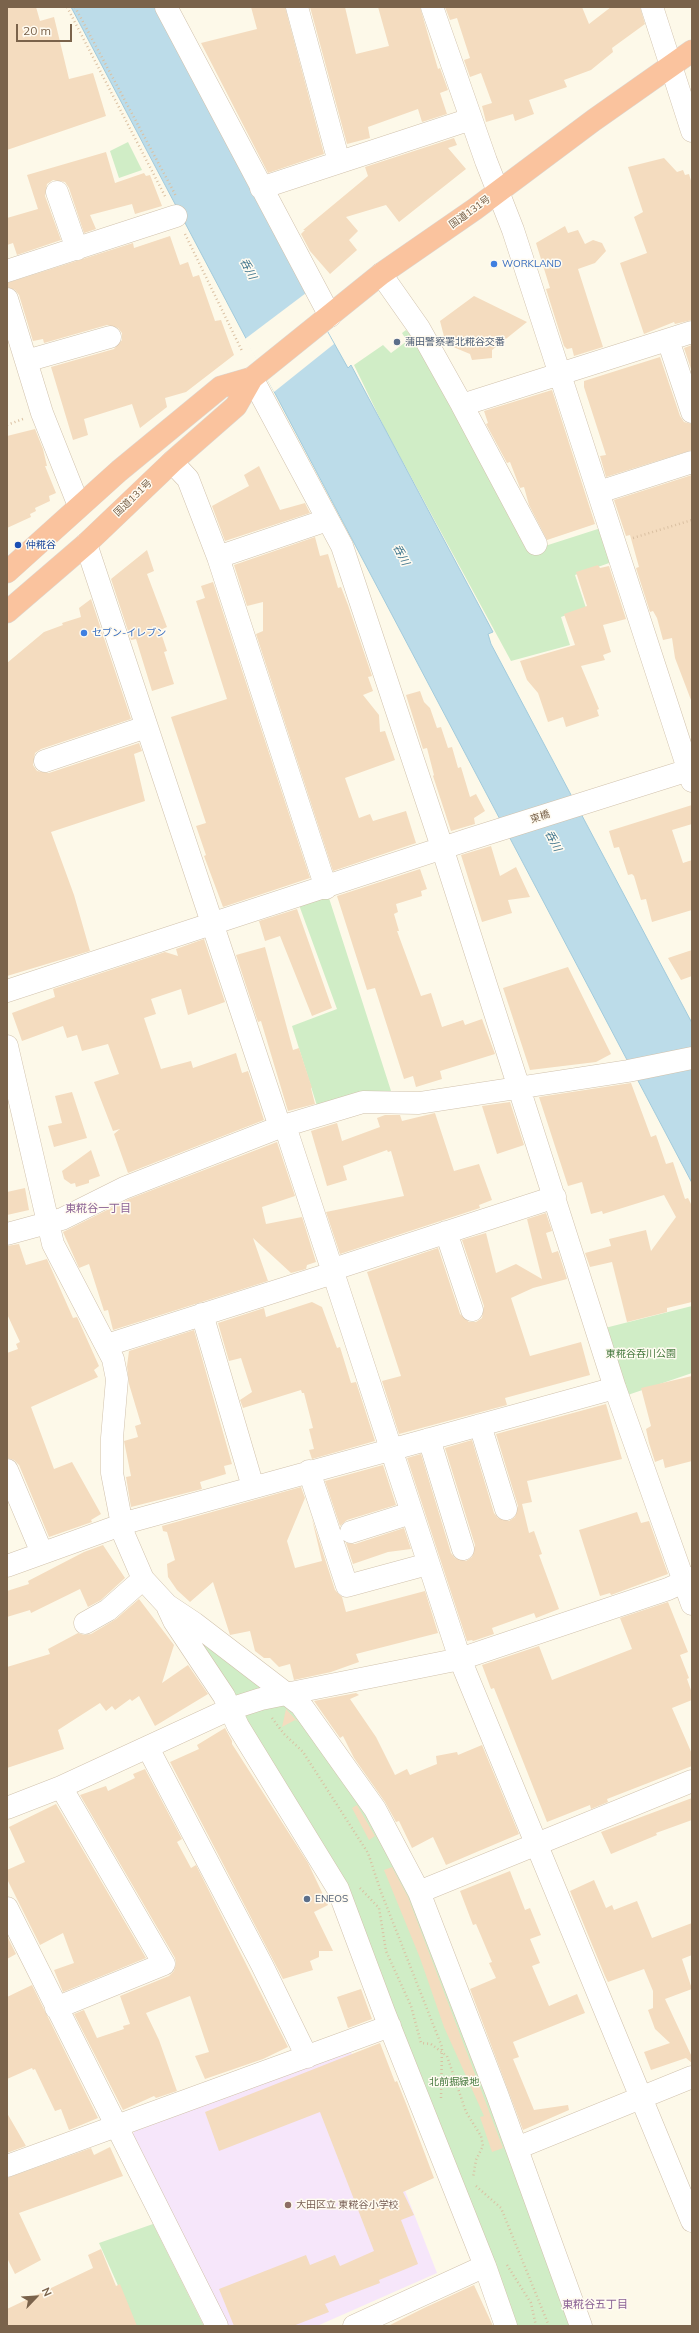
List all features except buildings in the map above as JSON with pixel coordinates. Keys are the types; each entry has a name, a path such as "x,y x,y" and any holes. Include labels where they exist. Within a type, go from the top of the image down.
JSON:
{"highway":[{"name":"国道131号","path":"7,612 86,544 172,462 236,406 257,374 381,274 499,192 594,120 672,67 692,51"},
{"name":"国道131号","path":"7,572 79,506 221,387 257,374"}],"street":[{"path":"166,7 261,188 326,319"},
{"path":"297,7 339,162"},
{"path":"432,7 471,119 513,230 691,774"},
{"path":"652,7 692,131"},
{"path":"261,188 471,119"},
{"path":"57,192 77,249"},
{"path":"7,271 77,249 176,206"},
{"path":"381,274 419,328 536,544"},
{"path":"7,299 42,413 79,506"},
{"path":"462,406 692,332"},
{"path":"26,361 110,337"},
{"path":"668,340 692,412"},
{"path":"257,374 275,418 327,520 342,546 520,1088 615,1388 688,1580 692,1604"},
{"path":"172,462 188,479 218,557 326,888"},
{"path":"599,492 692,462"},
{"path":"218,557 327,520"},
{"path":"86,544 212,925 333,1273 460,1659 692,2221"},
{"path":"45,761 146,727"},
{"name":"東橋","path":"7,991 580,804 691,774"},
{"path":"7,1046 16,1121 48,1221 53,1244 113,1359 117,1379 112,1438 112,1473 124,1535 143,1579 167,1605 194,1623 301,1705 375,1809 419,1892 517,2148 581,2326"},
{"path":"7,1234 62,1218 124,1188 282,1126 363,1102 419,1103 628,1071 692,1058"},
{"path":"106,1344 333,1273 340,1267 555,1197"},
{"path":"446,1232 472,1310"},
{"path":"202,1314 253,1487"},
{"path":"7,1566 122,1524 309,1471 615,1388"},
{"path":"480,1425 506,1509"},
{"path":"429,1438 463,1549"},
{"path":"7,1470 42,1553"},
{"path":"309,1471 347,1586 428,1564"},
{"path":"351,1532 411,1513"},
{"path":"85,1623 108,1610 143,1579"},
{"path":"7,1808 60,1787 148,1748 230,1709 261,1699 338,1682 460,1659 688,1580"},
{"path":"167,1605 174,1621 224,1696 238,1726 338,1889 390,2026 494,2262 506,2326"},
{"path":"148,1748 262,1965 307,2057"},
{"path":"419,1892 535,1843 692,1781"},
{"path":"56,2008 164,1964 60,1787"},
{"path":"7,1908 217,2326"},
{"path":"7,2166 390,2026"},
{"path":"517,2148 692,2077"},
{"path":"354,2326 494,2262"}],"path":[{"path":"66,7 176,206"},
{"path":"75,7 176,206 242,351"},
{"path":"616,544 692,520"},
{"path":"261,1699 284,1734 303,1752 368,1854 381,1892 442,2047 443,2062 440,2103"},
{"path":"356,1884 379,1908 386,1951 411,2006 421,2043 431,2044 447,2056 452,2066 466,2112 481,2136 483,2146 474,2168 473,2178 479,2196"},
{"path":"469,2179 501,2208 548,2326"},
{"path":"494,2262 531,2303 536,2326"}],"shaded area":[{"name":"大田区立 東糀谷小学校","path":"351,2052 437,2273 317,2326 225,2326 131,2137 137,2127"}],"green space":[{"path":"128,142 142,170 119,178 110,151"},
{"path":"406,330 416,340 545,546 601,528 612,562 575,575 586,608 561,617 570,645 511,661 385,429 354,365 383,345 391,353 407,341 402,333"},
{"path":"328,895 392,1094 318,1109 292,1026 337,1009 299,905"},
{"name":"東糀谷呑川公園","path":"692,1306 692,1373 619,1398 597,1330"},
{"name":"北前掘緑地","path":"195,1626 311,1728 415,1893 576,2326 514,2326 391,2007 188,1636"},
{"path":"153,2224 204,2326 136,2326 99,2243"}],"water":[{"name":"呑川","path":"71,7 156,7 306,293 348,368 351,365 493,632 488,634 491,644 692,1023 692,1183"}],"pier":[{"path":"306,293 334,344 274,392 245,339"}],"place":[{"name":"WORKLAND","path":"494,264"},
{"name":"蒲田警察署北糀谷交番","path":"397,342"},
{"name":"仲糀谷","path":"18,545"},
{"name":"セブン-イレブン","path":"84,633"},
{"name":"ENEOS","path":"307,1899"},
{"name":"大田区立 東糀谷小学校","path":"288,2205"}],"district":[{"name":"東糀谷一丁目","path":"98,1209"},
{"name":"東糀谷五丁目","path":"595,2305"}]}
